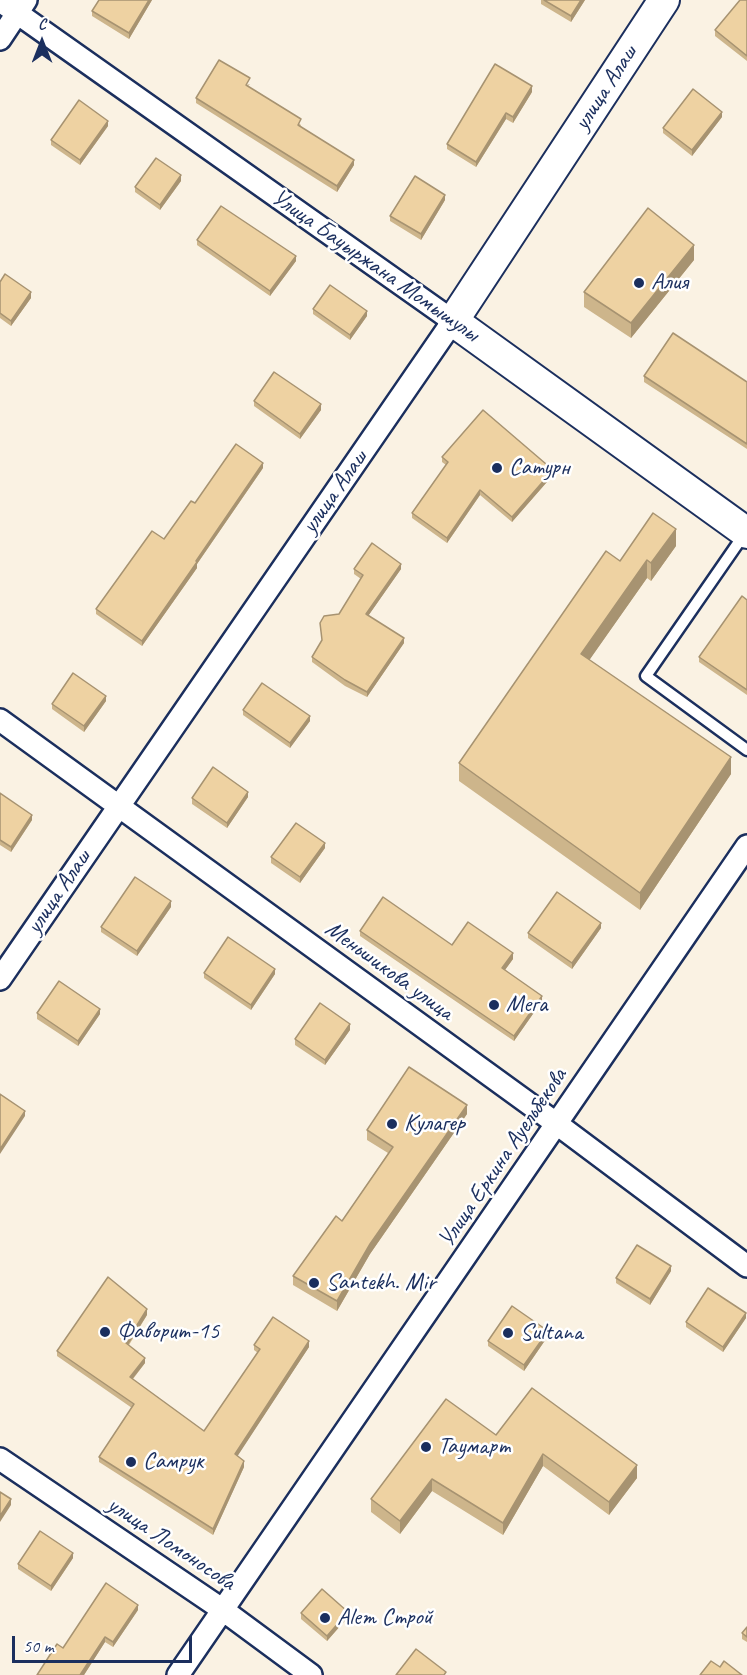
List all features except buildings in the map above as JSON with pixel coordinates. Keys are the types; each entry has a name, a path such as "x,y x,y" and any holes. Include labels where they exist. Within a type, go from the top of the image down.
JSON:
{"street":[{"name":"улица Алаш","path":"0,980 453,321 664,0"},
{"name":"Улица Бауыржана Момышулы","path":"14,4 746,532"},
{"path":"0,39 14,4"},
{"name":"Меньшикова улица","path":"0,720 557,1124 747,1266"},
{"name":"Улица Еркина Ауельбекова","path":"177,1675 747,846"},
{"name":"улица Ломоносова","path":"0,1459 223,1610 312,1675"}],"lane":[{"path":"746,532 646,676 747,750"}],"place":[{"name":"Алия","path":"639,283"},
{"name":"Сатурн","path":"497,468"},
{"name":"Мега","path":"494,1005"},
{"name":"Кулагер","path":"392,1124"},
{"name":"Santekh. Mir","path":"314,1283"},
{"name":"Фаворит-15","path":"105,1332"},
{"name":"Sultana","path":"508,1333"},
{"name":"Таумарт","path":"426,1447"},
{"name":"Самрук","path":"131,1462"},
{"name":"Alem Строй","path":"325,1618"}]}
